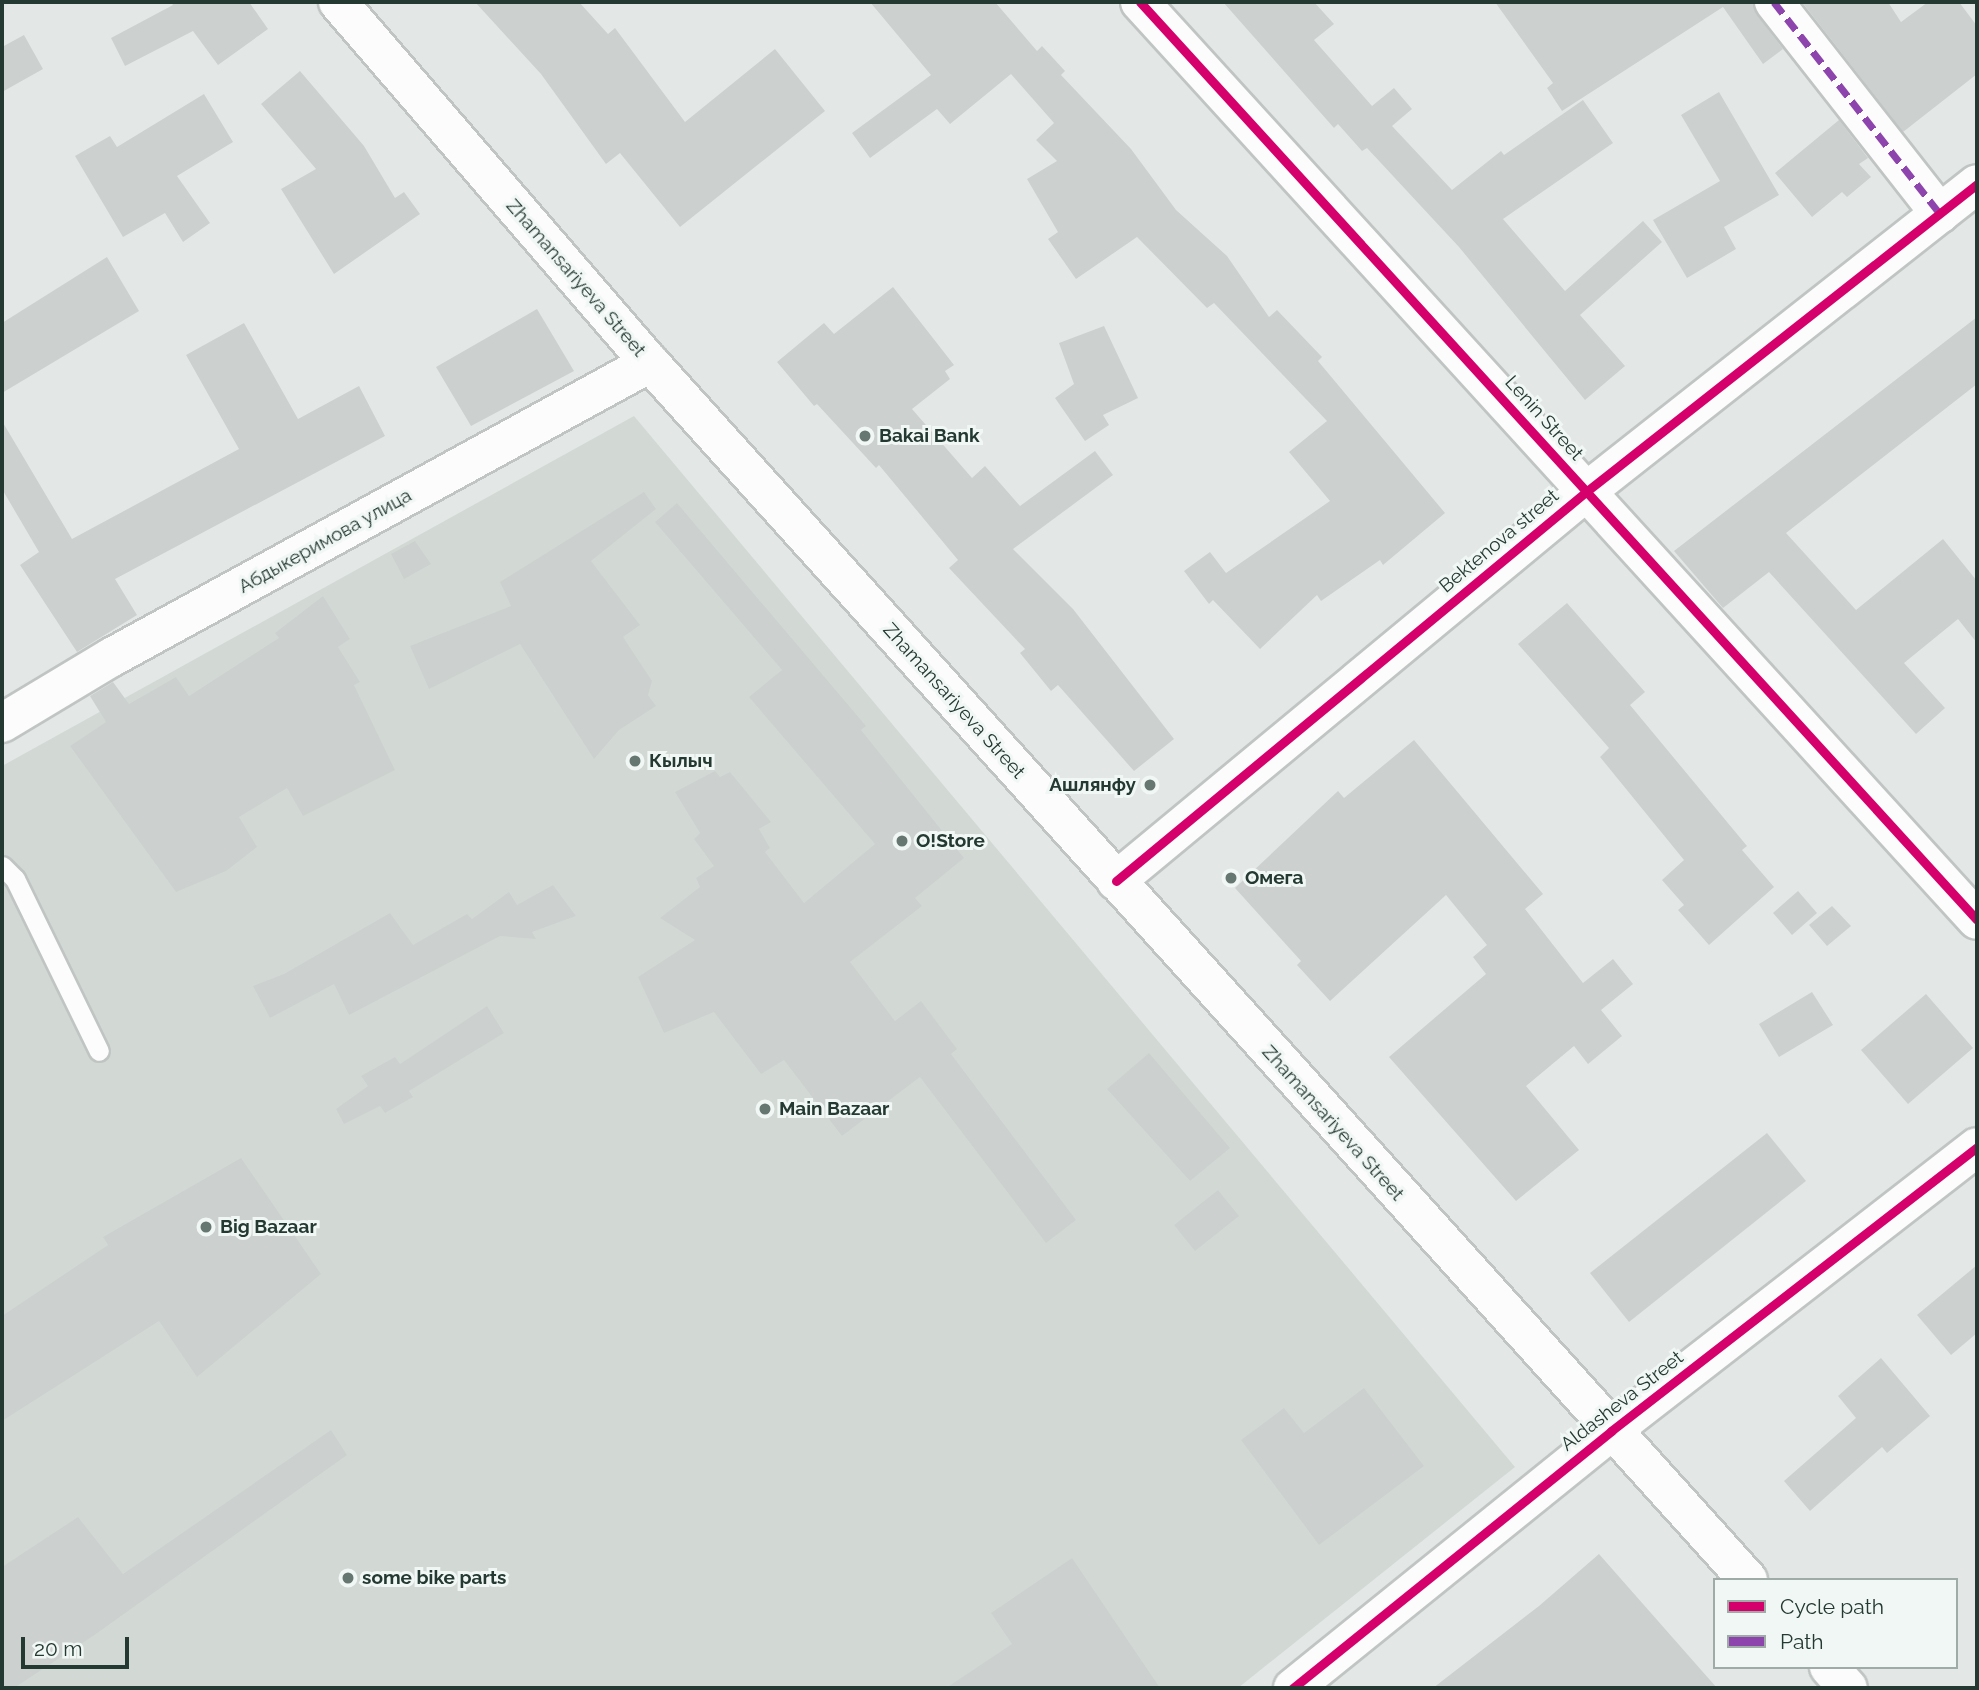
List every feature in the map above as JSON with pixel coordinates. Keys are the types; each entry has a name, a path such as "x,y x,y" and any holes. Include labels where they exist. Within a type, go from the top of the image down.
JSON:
{"street":[{"name":"Zhamansariyeva Street","path":"338,2 650,363 1746,1578"},
{"name":"Lenin Street","path":"1140,2 1977,920"},
{"path":"1774,2 1940,214"},
{"name":"Bektenova street","path":"1116,881 1587,491 1977,184"},
{"name":"Абдыкеримова улица","path":"6,711 650,363"},
{"name":"Aldasheva Street","path":"1293,1688 1611,1431 1977,1147"},
{"path":"1831,1669 1848,1688"}],"lane":[{"path":"2,866 15,879 99,1051"}],"shaded area":[{"name":"Main Bazaar","path":"634,416 1515,1467 1238,1688 2,1688 2,766"}],"building":[{"path":"171,2 249,2 268,29 218,65 193,31 125,66 111,38 173,5"},
{"path":"475,2 579,2 608,34 615,28 685,122 775,49 825,111 680,227 620,153 606,164 541,74"},
{"path":"870,2 995,2 1037,51 1042,46 1065,71 1061,75 1131,149 1176,210 1227,256 1269,317 1277,310 1322,357 1318,361 1445,513 1383,565 1380,560 1321,601 1317,595 1260,649 1213,600 1209,604 1184,571 1210,552 1226,573 1330,501 1289,452 1327,421 1214,303 1207,308 1137,237 1076,279 1048,239 1058,232 1027,179 1057,161 1036,140 1054,123 1011,74 950,124 937,109 870,158 852,133 931,75"},
{"path":"1223,2 1314,2 1334,24 1314,40 1372,106 1394,88 1412,109 1392,126 1452,190 1501,151 1504,155 1583,100 1613,143 1503,219 1565,291 1643,221 1662,242 1580,315 1625,366 1585,400 1459,247 1367,148 1362,151 1338,124 1334,128"},
{"path":"1495,2 1753,2 1757,15 1783,49 1763,64 1723,7 1562,111 1547,88 1553,83"},
{"path":"1802,2 1888,2 1901,22 1928,2 1959,2 1977,26 1977,74 1903,132"},
{"path":"24,35 43,69 2,92 2,47"},
{"path":"300,71 364,146 395,198 404,192 420,214 334,274 281,189 316,169 261,104"},
{"path":"1719,92 1779,195 1724,227 1736,249 1687,278 1653,220 1720,181 1681,115"},
{"path":"204,94 233,142 177,176 210,223 183,242 165,213 123,237 75,156 110,136 117,147"},
{"path":"1839,120 1868,158 1859,164 1871,177 1847,197 1842,192 1812,217 1775,173"},
{"path":"107,257 139,311 2,393 2,323"},
{"path":"893,287 954,365 945,371 950,379 912,409 972,478 985,466 1020,506 1095,451 1113,475 1013,549 1073,609 1174,739 1134,771 1058,685 1051,691 1020,653 1025,649 949,568 958,560 879,465 876,468 817,404 814,406 777,362 824,323 834,334"},
{"path":"537,309 574,371 471,426 436,367"},
{"path":"1977,317 1977,384 1786,533 1856,610 1943,539 1977,581 1977,643 1958,619 1904,663 1945,708 1916,734 1769,572 1723,608 1674,551"},
{"path":"244,323 298,419 359,386 385,436 115,579 137,615 77,652 20,565 39,552 2,489 2,421 72,539 239,449 186,355"},
{"path":"1104,326 1138,398 1103,415 1109,425 1085,441 1055,398 1074,384 1059,343"},
{"path":"644,492 656,509 591,561 640,625 623,637 652,681 648,695 656,706 619,730 594,759 520,644 429,689 410,646 511,606 500,582"},
{"path":"677,503 866,726 861,730 964,858 915,898 922,906 850,962 895,1021 921,1001 957,1049 951,1054 1076,1220 1046,1243 920,1077 842,1136 784,1060 761,1074 714,1012 664,1033 638,977 695,940 660,918 700,887 696,878 714,866 694,839 700,833 675,792 715,771 720,777 730,772 771,822 759,829 770,848 765,852 804,903 875,844 749,697 782,670 655,522"},
{"path":"415,541 431,564 404,579 391,554"},
{"path":"323,596 350,639 338,647 360,682 354,685 395,770 303,816 287,788 239,817 257,847 226,871 176,892 70,746 106,722 90,696 113,682 129,704 176,677 189,696 279,638 275,633"},
{"path":"1567,603 1645,692 1630,705 1747,846 1742,850 1774,887 1709,945 1678,910 1684,905 1662,880 1684,860 1600,757 1609,748 1518,644"},
{"path":"1414,740 1543,894 1525,909 1583,983 1613,959 1633,984 1601,1010 1622,1036 1588,1064 1574,1046 1526,1086 1579,1150 1516,1201 1389,1057 1486,974 1473,957 1487,945 1446,895 1330,1001 1297,965 1301,961 1235,888 1338,791 1344,798"},
{"path":"553,885 576,916 532,932 536,939 500,936 349,1015 334,984 270,1018 253,986 284,974 390,913 413,945 467,914 472,919 509,892 517,905"},
{"path":"1798,891 1817,913 1792,935 1773,913"},
{"path":"1832,906 1851,926 1827,946 1809,925"},
{"path":"1812,992 1833,1025 1779,1057 1759,1024"},
{"path":"1926,994 1973,1048 1908,1104 1861,1050"},
{"path":"487,1006 504,1033 409,1091 413,1097 385,1113 380,1106 344,1124 336,1109 368,1086 361,1076 395,1057 400,1064"},
{"path":"1149,1053 1230,1148 1190,1181 1107,1089"},
{"path":"1767,1133 1806,1181 1629,1322 1590,1273"},
{"path":"241,1158 321,1274 197,1377 159,1321 2,1421 2,1316 108,1245 103,1237"},
{"path":"1218,1190 1239,1216 1195,1251 1174,1225"},
{"path":"1977,1265 1977,1333 1951,1355 1917,1315"},
{"path":"1881,1358 1930,1416 1887,1453 1882,1447 1810,1511 1784,1481 1856,1418 1838,1396"},
{"path":"1364,1388 1424,1466 1319,1545 1241,1440 1284,1408 1304,1433"},
{"path":"331,1430 347,1455 93,1636 14,1688 2,1688 2,1567 78,1517 123,1574"},
{"path":"1599,1554 1717,1688 1433,1688 1539,1606"},
{"path":"1072,1558 1160,1688 946,1688 1012,1644 991,1613"}],"marked path":[{"path":"1774,2 1940,214"}],"cycle path":[{"path":"1140,2 1977,920"},
{"path":"1116,881 1587,491 1977,184"},
{"path":"1293,1688 1611,1431 1977,1147"}],"place":[{"name":"Bakai Bank","path":"865,436"},
{"name":"Кылыч","path":"635,761"},
{"name":"Ашлянфу","path":"1150,785"},
{"name":"O!Store","path":"902,841"},
{"name":"Омега","path":"1231,878"},
{"name":"Main Bazaar","path":"765,1109"},
{"name":"Big Bazaar","path":"206,1227"},
{"name":"some bike parts","path":"348,1578"}]}
